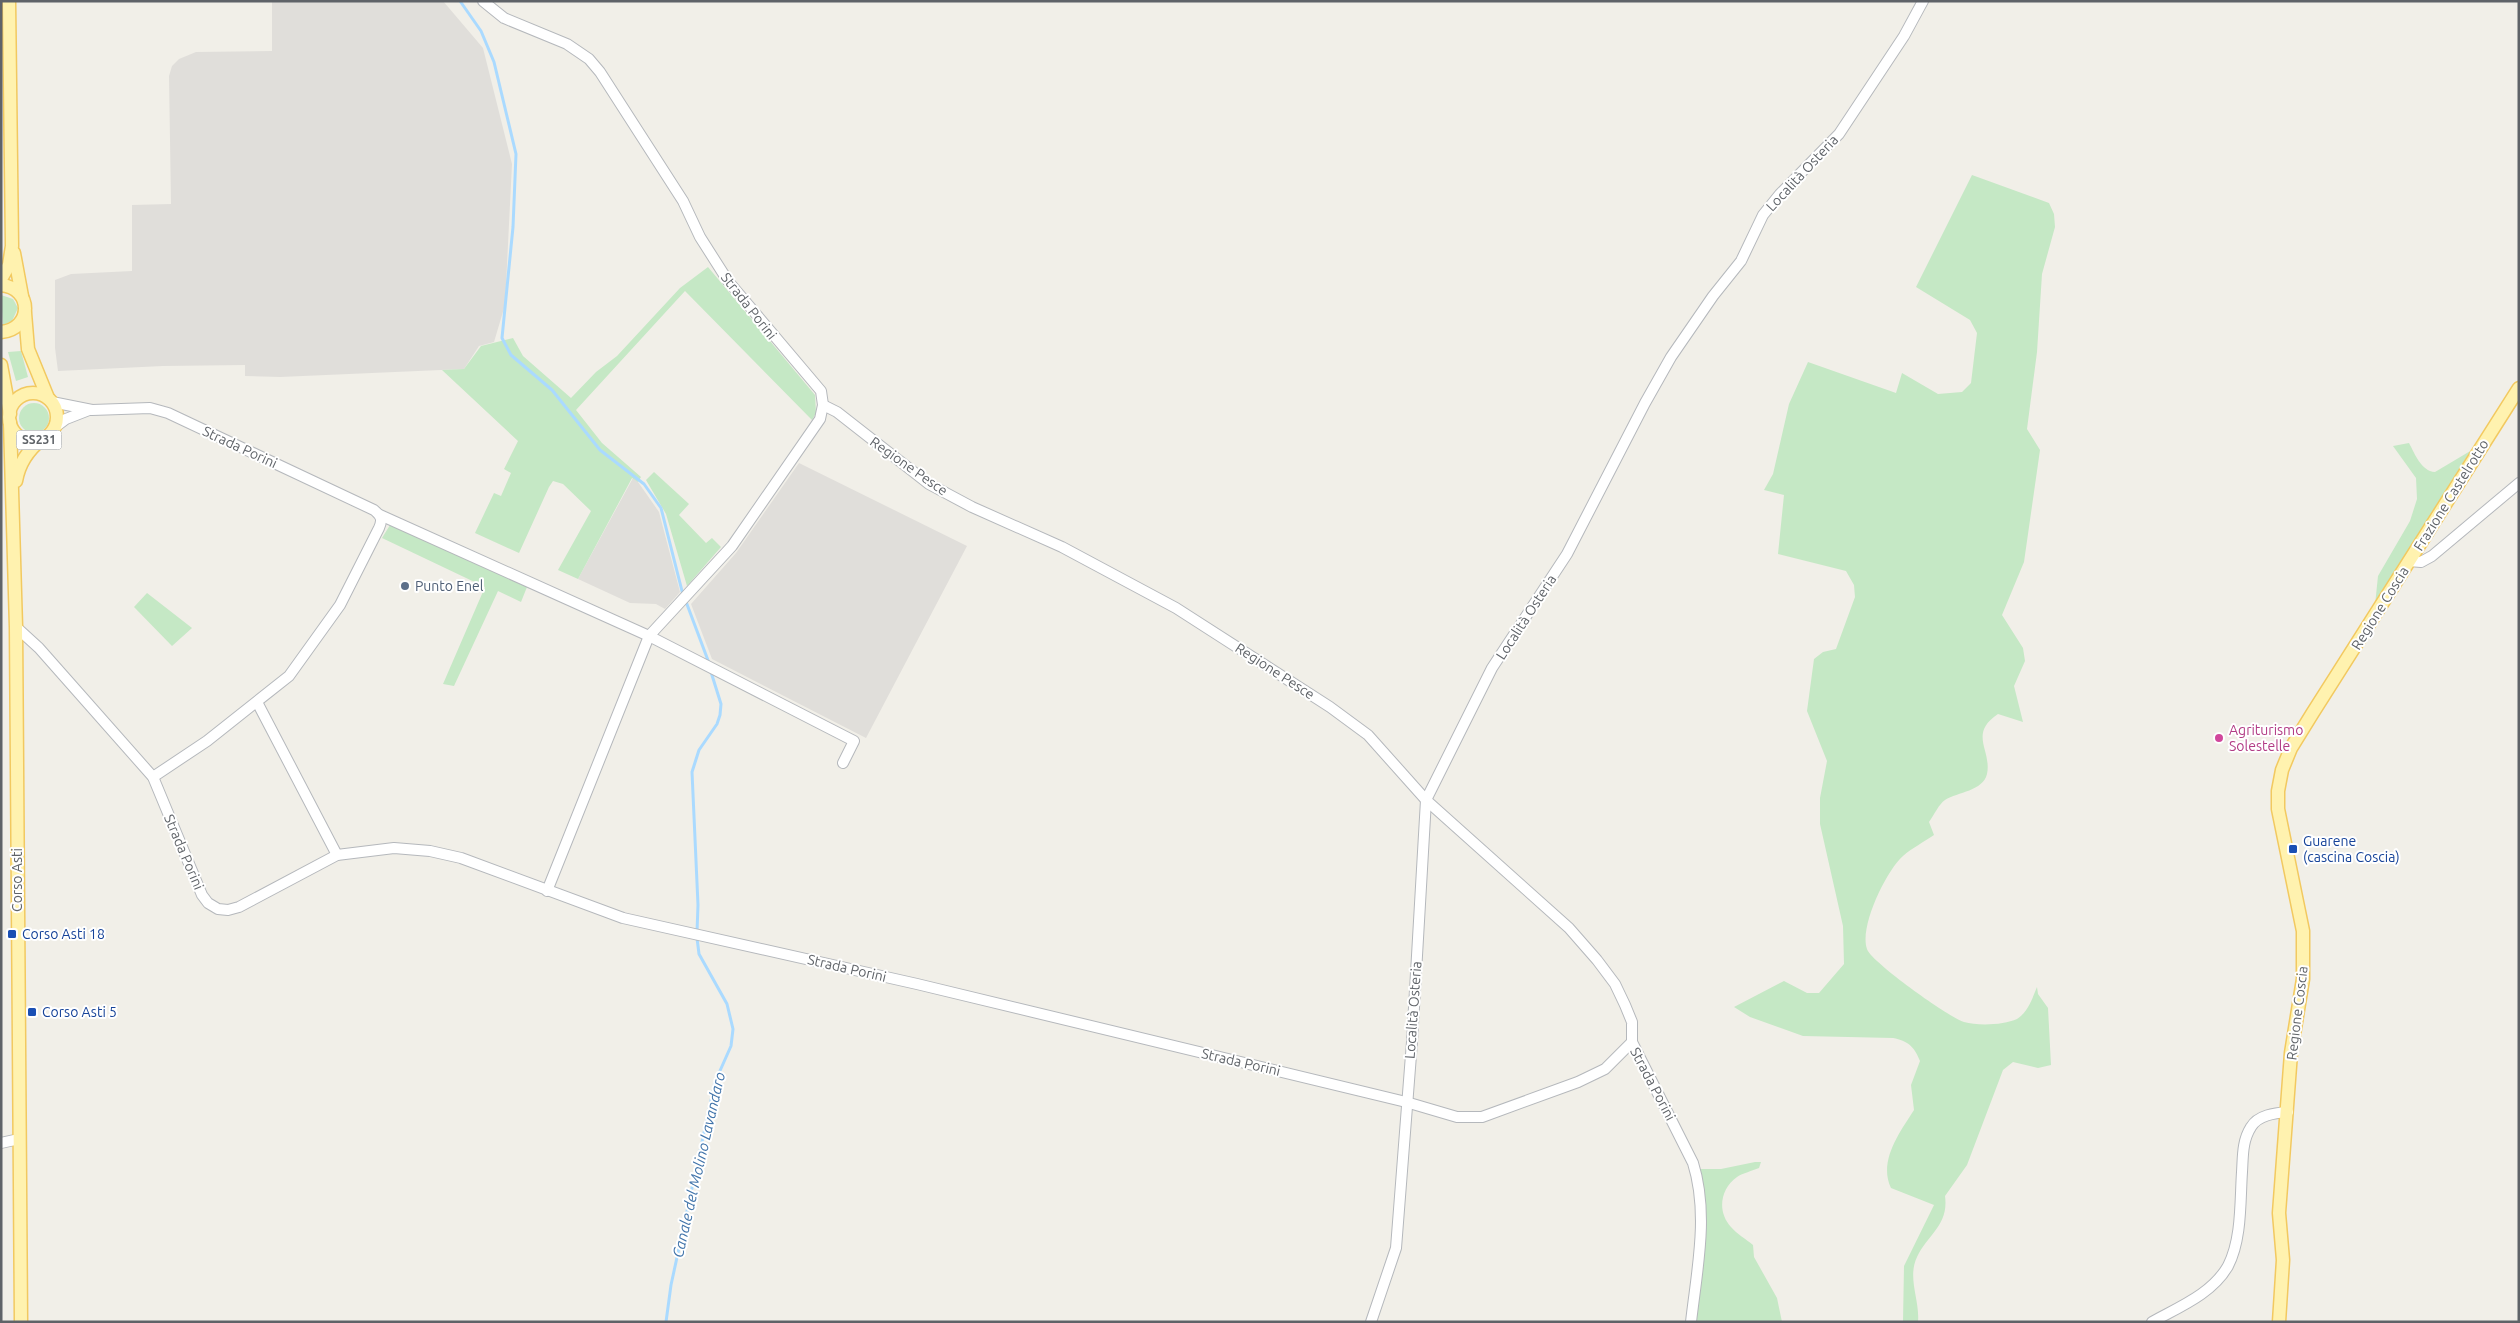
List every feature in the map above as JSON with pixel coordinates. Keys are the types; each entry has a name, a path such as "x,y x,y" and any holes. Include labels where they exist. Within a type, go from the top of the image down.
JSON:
{"main road":[{"name":"SS231","path":"1,279 9,266 12,246 10,1"},
{"name":"SS231","path":"12,246 25,313 28,349 57,415 54,428 42,439 26,440 19,436 10,418 16,401 21,396 35,393 50,400"},
{"path":"1,285 10,286 22,296"},
{"path":"1,332 17,326 25,313"},
{"name":"Corso Asti","path":"1,365 10,418 16,627 18,1139 21,1322"},
{"name":"Frazione Castelrotto","path":"2408,561 2519,388"},
{"name":"Corso Asti","path":"13,498 20,464 31,448 42,439"},
{"name":"Regione Coscia","path":"2279,1322 2283,1260 2279,1213 2291,1053 2303,979 2303,931 2278,809 2282,770 2291,748 2408,561"}],"street":[{"name":"Strada Porini","path":"483,1 504,18 580,52 600,72 682,200 709,254 734,288 821,391 823,405"},
{"name":"Località Osteria","path":"1371,1322 1396,1248 1412,1042 1426,800 1492,668 1567,554 1671,357 1713,296 1741,261 1763,215 1780,194 1839,134 1904,36 1923,1"},
{"name":"Strada Porini","path":"50,400 92,410 150,408 168,413 374,510 380,515 649,636 854,741 843,762"},
{"path":"547,891 649,636 732,546 820,419 823,405"},
{"name":"Regione Pesce","path":"823,405 837,412 929,484 972,507 1062,546 1176,608 1222,636 1368,735 1426,800 1569,928 1597,960 1615,984 1626,1005 1632,1022 1632,1042"},
{"name":"Strada Porini","path":"54,428 66,419 92,410"},
{"name":"Frazione Castelrotto","path":"2408,561 2421,562 2432,556 2519,483"},
{"path":"153,777 207,740 289,676 340,605 382,522 380,515"},
{"name":"Strada Porini","path":"16,627 40,648 153,777 202,895 208,903 218,909 240,907 337,854 394,848 430,851 462,858 623,918 698,934 1406,1102 1457,1116 1482,1117 1578,1082 1606,1069 1632,1042 1693,1163 1700,1183 1702,1212 1691,1322"},
{"path":"257,702 337,854"},
{"path":"2152,1322 2199,1296 2216,1283 2228,1266 2236,1242 2243,1145 2251,1126 2262,1118 2288,1112"},
{"path":"1,1143 18,1139"}],"shaded area":[{"path":"272,1 443,1 483,48 512,164 505,305 494,342 479,346 464,369 280,377 245,376 245,365 163,366 58,371 55,348 55,280 71,274 132,271 132,205 171,204 169,76 172,66 179,59 196,52 272,51"},
{"path":"799,463 967,546 866,738 712,659 691,604 736,553"},
{"path":"633,478 638,482 659,512 680,592 665,609 656,604 630,603 578,579"}],"green space":[{"path":"1972,175 2049,203 2054,214 2055,227 2042,274 2037,352 2027,429 2040,450 2024,562 2002,615 2023,648 2025,661 2014,686 2023,722 1998,714 1989,721 1984,728 1983,735 1988,765 1985,780 1975,788 1945,800 1929,822 1934,835 1907,853 1896,863 1882,886 1870,914 1866,939 1867,949 1872,956 1896,977 1928,1001 1964,1022 1991,1024 2005,1023 2017,1019 2027,1009 2037,987 2038,994 2048,1008 2051,1065 2038,1068 2013,1062 2003,1070 1967,1165 1945,1196 1944,1215 1941,1222 1922,1249 1914,1265 1913,1281 1918,1322 1903,1322 1904,1266 1934,1205 1891,1188 1887,1168 1892,1147 1914,1110 1911,1085 1920,1061 1918,1056 1910,1045 1898,1039 1803,1036 1750,1017 1734,1007 1784,981 1807,993 1819,993 1844,964 1843,926 1820,824 1820,798 1827,761 1807,711 1814,659 1823,652 1836,649 1855,597 1854,585 1846,571 1778,554 1784,495 1764,490 1773,474 1789,404 1808,362 1896,393 1902,373 1938,394 1962,392 1971,383 1977,333 1970,320 1916,287"},
{"path":"708,267 815,395 816,413 812,420 685,291 576,410 602,443 641,477 638,482 632,478 578,579 558,570 591,511 563,484 553,481 549,487 519,553 475,533 494,493 501,496 511,473 504,469 518,441 442,370 464,369 481,346 513,338 523,356 571,398 596,372 617,356 680,288"},
{"path":"1,295 13,299 18,308 12,321 3,325"},
{"path":"21,351 28,377 16,381 8,352"},
{"path":"34,403 40,404 48,412 48,424 40,432 34,433 28,432 20,424 19,418 20,412 28,404"},
{"path":"2409,443 2422,465 2426,469 2435,472 2472,450 2375,605 2378,576 2410,521 2417,499 2416,478 2393,446"},
{"path":"654,472 689,504 679,515 706,543 712,538 721,547 687,586 666,514 646,480"},
{"path":"390,525 527,587 521,602 498,591 454,686 443,684 485,587 382,538"},
{"path":"147,593 192,628 172,646 134,607"},
{"path":"1761,1162 1759,1168 1737,1177 1731,1182 1724,1194 1722,1208 1731,1227 1753,1245 1754,1257 1777,1298 1782,1322 1696,1322 1705,1215 1700,1169 1721,1169"}],"waterway":[{"name":"Canale del Molino Lavandaro","path":"460,1 481,31 494,62 516,154 513,227 502,338 511,355 552,390 600,450 644,484 661,508 682,591 709,663"},
{"name":"Canale del Molino Lavandaro","path":"697,932 698,905 692,772 699,750 717,724 720,715 721,704 711,672"},
{"name":"Canale del Molino Lavandaro","path":"666,1322 671,1285 715,1082 731,1046 733,1029 727,1004 699,954 697,938"}],"place":[{"name":"Punto Enel","path":"405,586"},
{"name":"Agriturismo Solestelle","path":"2219,738"},
{"name":"Guarene (cascina Coscia)","path":"2293,849"},
{"name":"Corso Asti 18","path":"12,934"},
{"name":"Corso Asti 5","path":"32,1012"}]}
